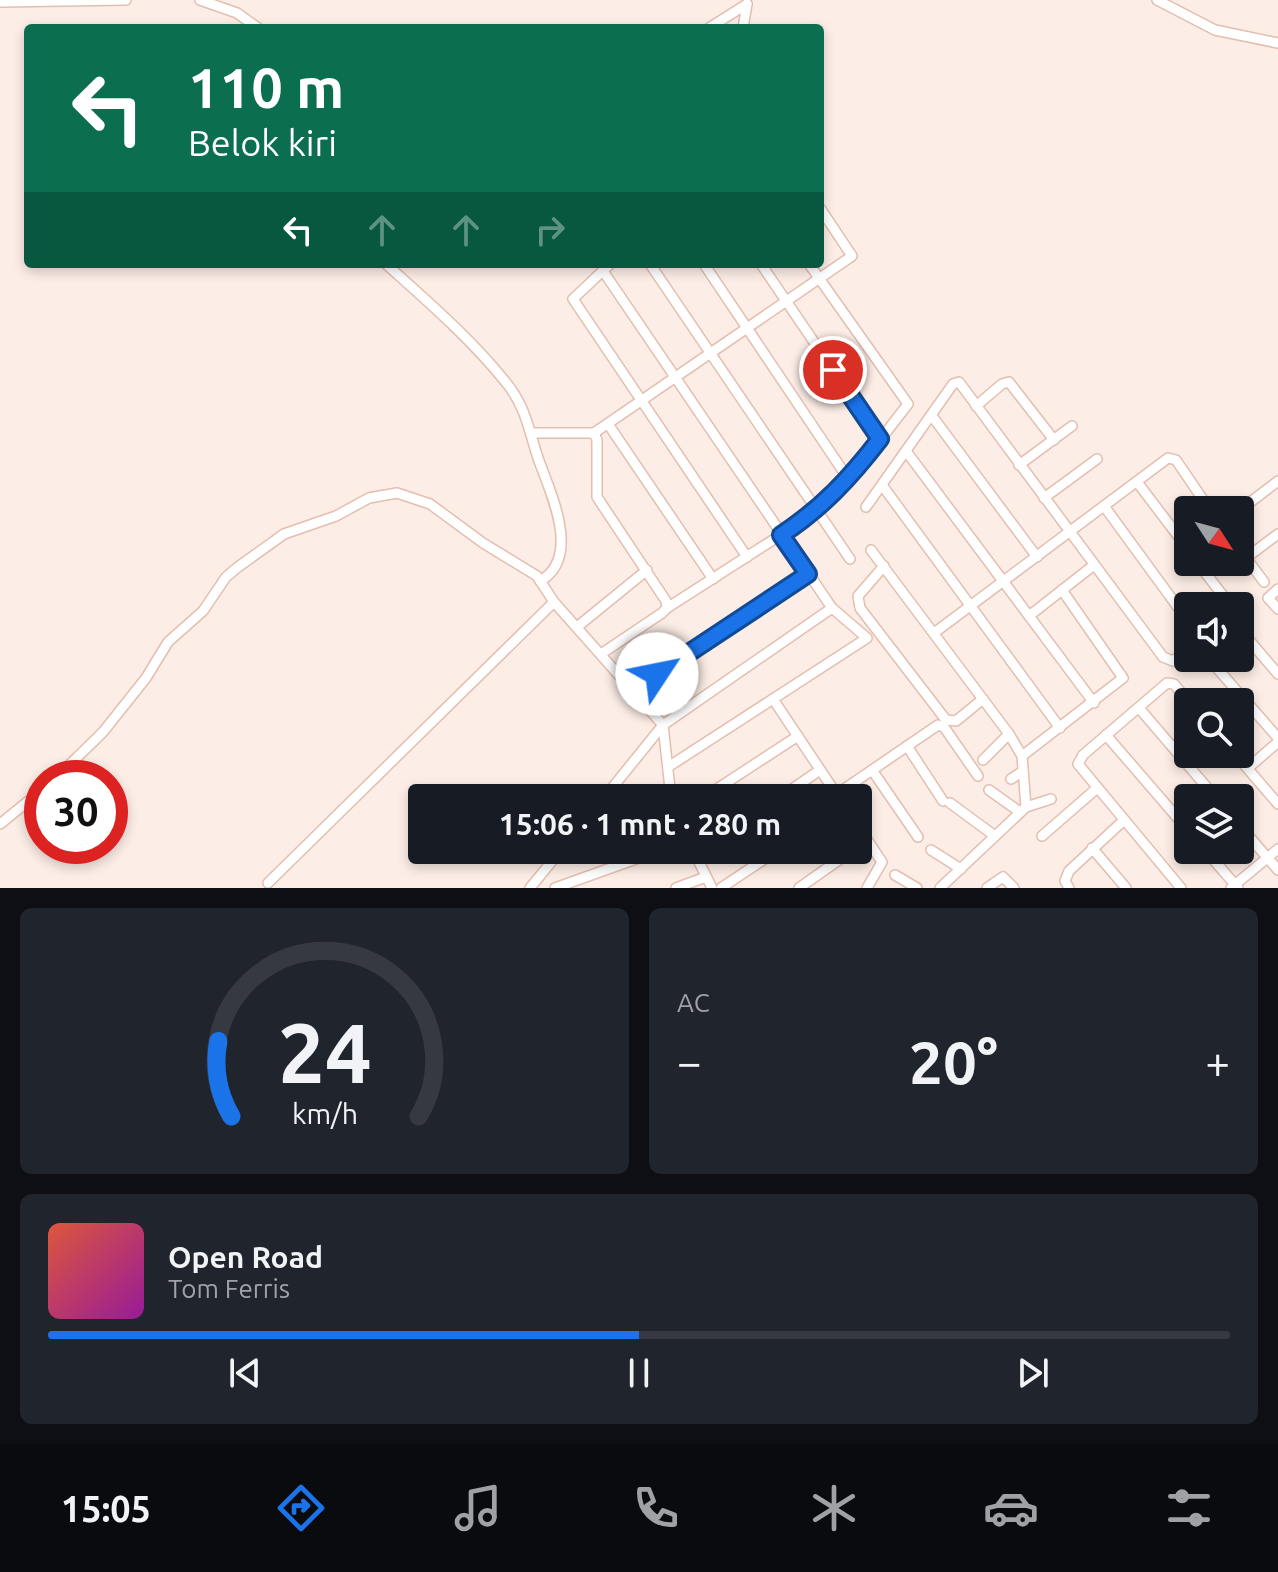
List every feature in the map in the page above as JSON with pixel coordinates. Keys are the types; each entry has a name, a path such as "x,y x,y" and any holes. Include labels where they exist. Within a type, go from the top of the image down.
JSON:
{"street":[{"path":"0,2 126,0"},
{"path":"200,0 237,13 252,24"},
{"path":"1157,0 1215,30 1278,43"},
{"path":"715,24 747,2"},
{"path":"744,24 747,2"},
{"path":"533,433 583,430 594,433 852,256 824,214"},
{"path":"390,268 439,312 504,379 529,420 538,458 557,505 561,546 557,564 540,581"},
{"path":"605,268 573,299 747,557"},
{"path":"607,268 808,574 832,608 867,638 668,767"},
{"path":"656,268 710,354 850,559"},
{"path":"707,268 849,480"},
{"path":"764,268 880,439"},
{"path":"601,654 818,511 849,480 908,404 812,268"},
{"path":"866,507 955,382 960,383 1163,657 1174,660"},
{"path":"976,406 1002,384 1009,382 1054,440"},
{"path":"932,416 1037,557"},
{"path":"608,424 713,579"},
{"path":"1019,465 1072,426"},
{"path":"594,433 597,440 597,497 647,570 667,608"},
{"path":"906,451 1094,703"},
{"path":"934,633 1168,458 1173,458 1200,496"},
{"path":"1044,498 1097,459"},
{"path":"1254,499 1278,481"},
{"path":"1137,482 1174,531"},
{"path":"882,485 1060,728"},
{"path":"74,760 113,720 146,678 168,642 203,611 226,577 284,534 336,516 359,502 397,493 410,494 430,504 540,581 554,602 663,725 670,784"},
{"path":"1104,506 1174,602"},
{"path":"1254,548 1278,534"},
{"path":"871,550 1009,734 1022,756 1023,809"},
{"path":"1029,616 1094,565"},
{"path":"884,566 858,596 860,608 946,720 956,721 983,699"},
{"path":"1254,569 1264,582"},
{"path":"577,627 647,570"},
{"path":"632,691 808,574"},
{"path":"1208,576 1220,592"},
{"path":"1278,589 1268,598 1278,609"},
{"path":"1022,756 1120,682 1122,673 1062,590"},
{"path":"268,883 554,602"},
{"path":"615,784 663,725 832,608"},
{"path":"1254,649 1278,674"},
{"path":"1220,672 1278,740 1254,762"},
{"path":"1174,688 1169,683 1106,735 1078,764 1181,888"},
{"path":"773,699 830,784"},
{"path":"1139,708 1204,784"},
{"path":"854,784 938,725 944,727 978,776"},
{"path":"983,760 1009,734"},
{"path":"1106,735 1174,814"},
{"path":"724,784 798,736"},
{"path":"907,746 946,802 995,836"},
{"path":"1248,768 1277,800"},
{"path":"800,784 820,770"},
{"path":"872,770 918,837"},
{"path":"1011,779 1023,771"},
{"path":"1042,836 1096,789"},
{"path":"989,790 1023,809"},
{"path":"940,888 1023,809 1051,799"},
{"path":"0,824 24,805"},
{"path":"1069,888 1066,876 1123,821"},
{"path":"1254,842 1278,870"},
{"path":"867,888 882,862 872,846"},
{"path":"1092,848 1126,888"},
{"path":"1216,864 1235,887 1278,849"},
{"path":"931,850 961,869"},
{"path":"530,888 550,864"},
{"path":"555,888 622,864"},
{"path":"701,864 712,888"},
{"path":"721,888 757,864"},
{"path":"799,888 833,864"},
{"path":"895,875 917,888"},
{"path":"676,888 706,877"},
{"path":"987,888 1003,877 1014,888"}],"route":[{"path":"657,674 808,574 781,535 818,511 849,480 880,439 833,370"}]}
